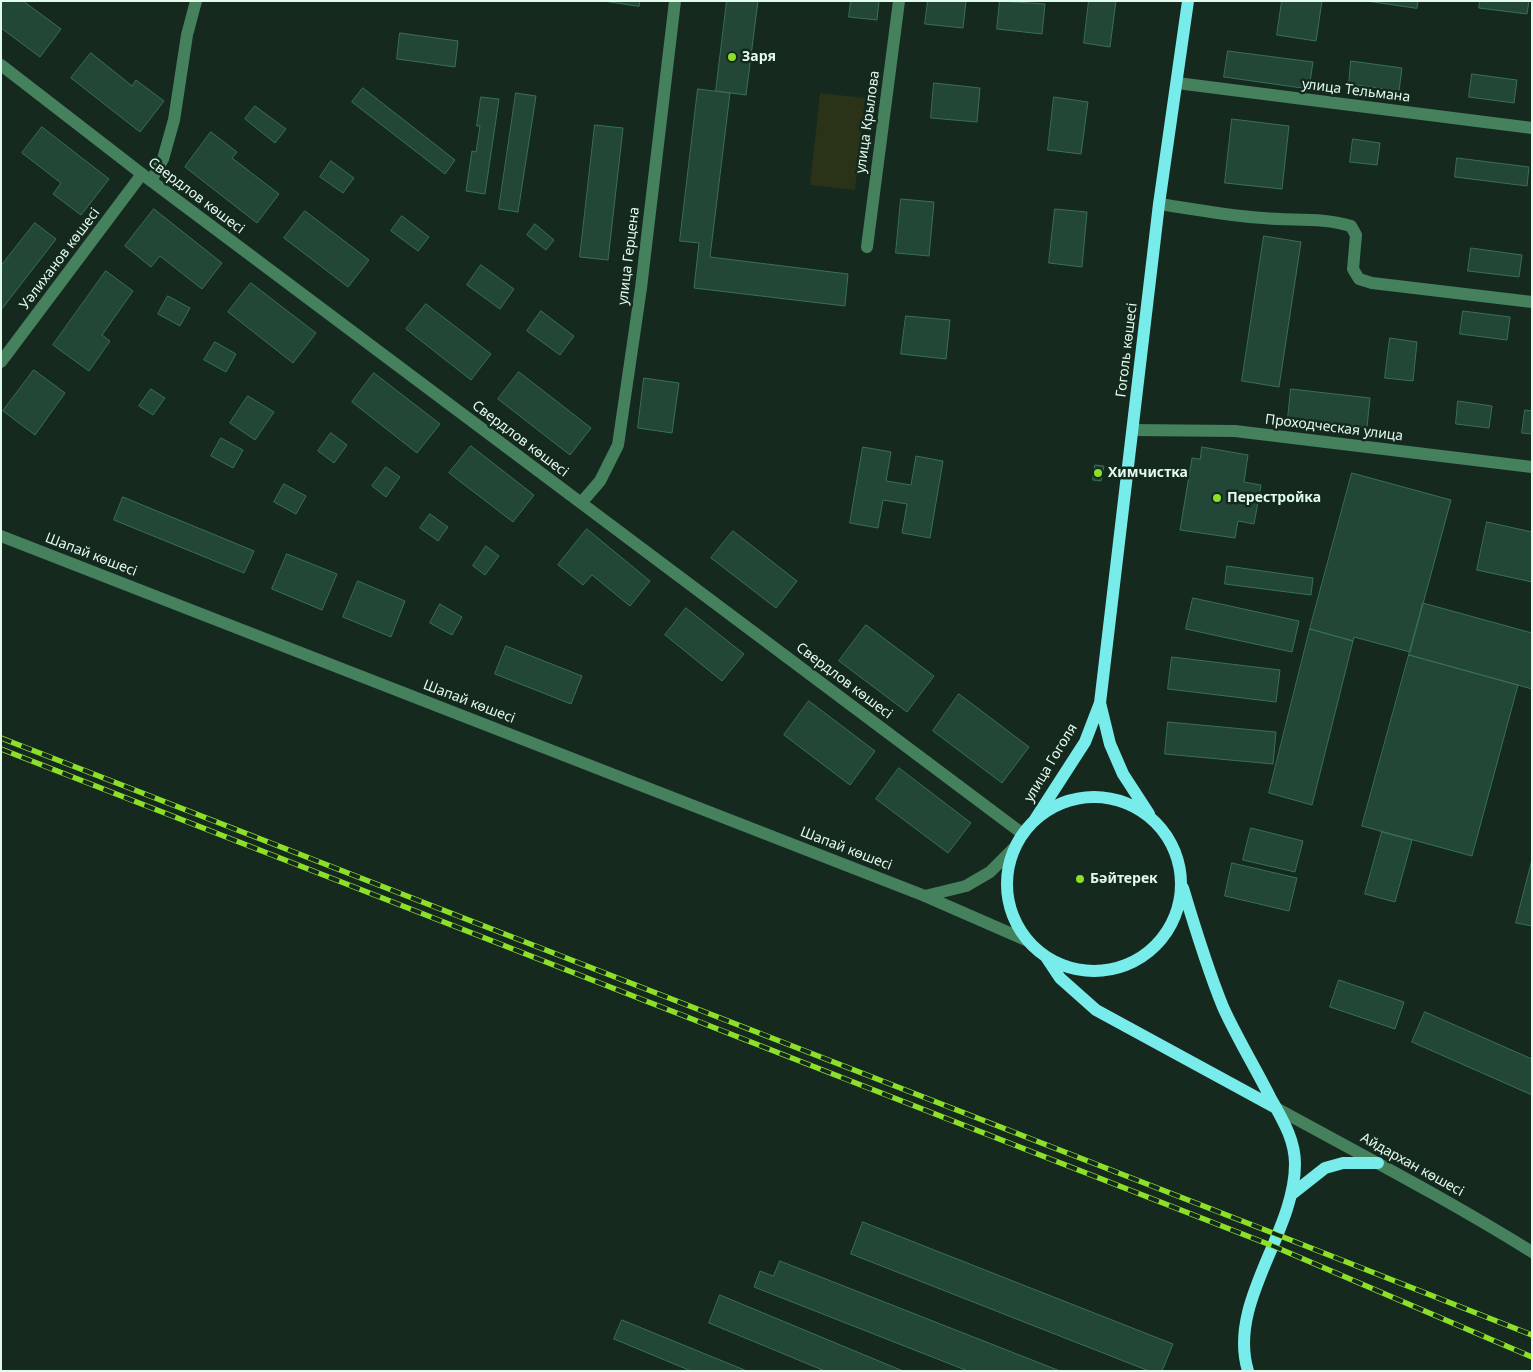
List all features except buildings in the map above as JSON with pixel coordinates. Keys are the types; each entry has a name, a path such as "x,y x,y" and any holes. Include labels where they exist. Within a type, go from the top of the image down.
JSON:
{"main road":[{"name":"Гоголь көшесі","path":"1100,703 1159,204 1188,1"},
{"name":"улица Гоголя","path":"1034,821 1085,742 1100,703"},
{"path":"1100,703 1110,744 1122,774 1173,848 1199,942 1224,1008 1290,1134 1295,1163 1292,1194 1255,1288 1245,1327 1248,1371"},
{"path":"1155,822 1127,804 1111,799 1078,799 1062,803 1047,811 1034,821 1015,847 1007,880 1012,912 1019,928 1028,941 1046,957 1060,978 1096,1010 1276,1108"},
{"path":"1046,957 1068,968 1092,972 1116,969 1132,963 1147,954 1169,929 1180,897 1181,880"},
{"path":"1292,1194 1325,1168 1343,1163 1378,1163"}],"street":[{"name":"Уәлиханов көшесі","path":"1,362 163,159 174,120 187,35 196,1"},
{"name":"улица Герцена","path":"581,503 600,481 618,445 641,288 675,1"},
{"name":"улица Крылова","path":"867,247 899,1"},
{"name":"Свердлов көшесі","path":"1,65 147,177 1023,834"},
{"name":"улица Тельмана","path":"1177,84 1532,128"},
{"path":"1159,204 1264,219 1289,218 1342,223 1351,226 1356,235 1353,269 1359,279 1372,283 1532,302"},
{"name":"Проходческая улица","path":"1133,430 1235,431 1532,467"},
{"name":"Шапай көшесі","path":"1,536 925,896 1028,941"},
{"path":"925,896 966,886 990,872 1015,847"},
{"name":"Айдархан көшесі","path":"1276,1108 1378,1163 1532,1252"}],"green space":[{"path":"820,93 865,98 855,190 810,185"}],"railway":[{"path":"1,738 1532,1335"},
{"path":"1,749 1273,1246 1532,1357"}],"place":[{"name":"Заря","path":"732,57"},
{"name":"Химчистка","path":"1098,473"},
{"name":"Перестройка","path":"1217,498"},
{"name":"Бәйтерек","path":"1080,879"}]}
